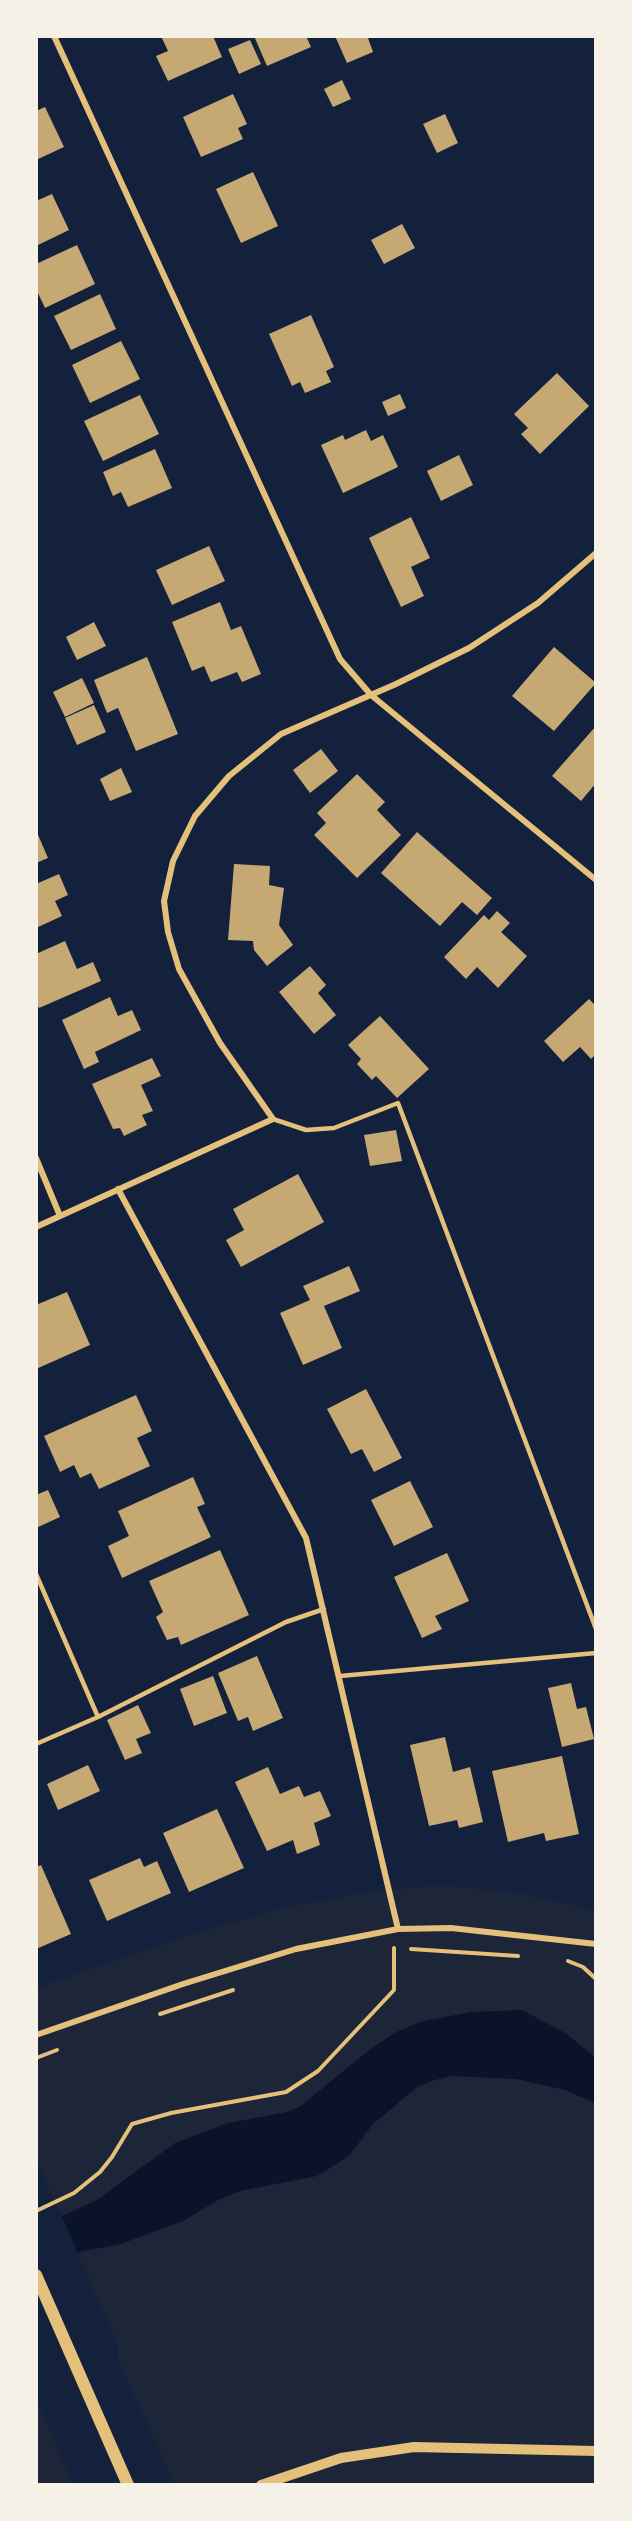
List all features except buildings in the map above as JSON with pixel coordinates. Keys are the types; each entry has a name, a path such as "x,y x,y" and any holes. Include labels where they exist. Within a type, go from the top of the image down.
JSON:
{"main road":[{"path":"36,2275 128,2485"}],"street":[{"path":"54,36 340,659 371,695 596,880"},
{"path":"36,1227 273,1119 220,1043 179,969 168,932 164,901 173,861 195,816 229,776 282,734 469,648 538,603 596,554"},
{"path":"36,1158 60,1216"},
{"path":"118,1189 296,1516 309,1547 398,1929"},
{"path":"36,2035 183,1984 285,1953 398,1929 450,1928 596,1944"},
{"path":"261,2485 341,2458 414,2447 596,2451"}],"lane":[{"path":"273,1119 306,1131 334,1128 398,1103 596,1629"},
{"path":"36,1574 98,1717"},
{"path":"36,1744 98,1717 286,1622 324,1609"},
{"path":"340,1676 596,1653"}],"path":[{"path":"36,2211 74,2193 100,2172 132,2124 171,2113 286,2092 318,2071 394,1990 394,1948"},
{"path":"384,1950 394,1948 528,1957"},
{"path":"562,1958 583,1967 596,1979"},
{"path":"151,2017 242,1988"},
{"path":"36,2058 65,2046"}],"shaded area":[{"path":"439,1885 517,1893 596,1910 596,2485 175,2485 117,2357 119,2347 36,2159 36,1988 195,1933 281,1908 370,1892"},
{"path":"522,2010 567,2034 596,2058 596,2104 565,2090 516,2079 451,2076 431,2081 416,2088 373,2124 349,2156 317,2176 240,2191 218,2200 183,2221 118,2245 82,2251 36,2272 36,2228 97,2200 175,2143 228,2123 287,2112 301,2106 369,2050 394,2033 420,2022 471,2012"},
{"path":"36,2398 74,2485 36,2485"}],"pier":[{"path":"61,2214 79,2256 36,2275 36,2225"}]}
